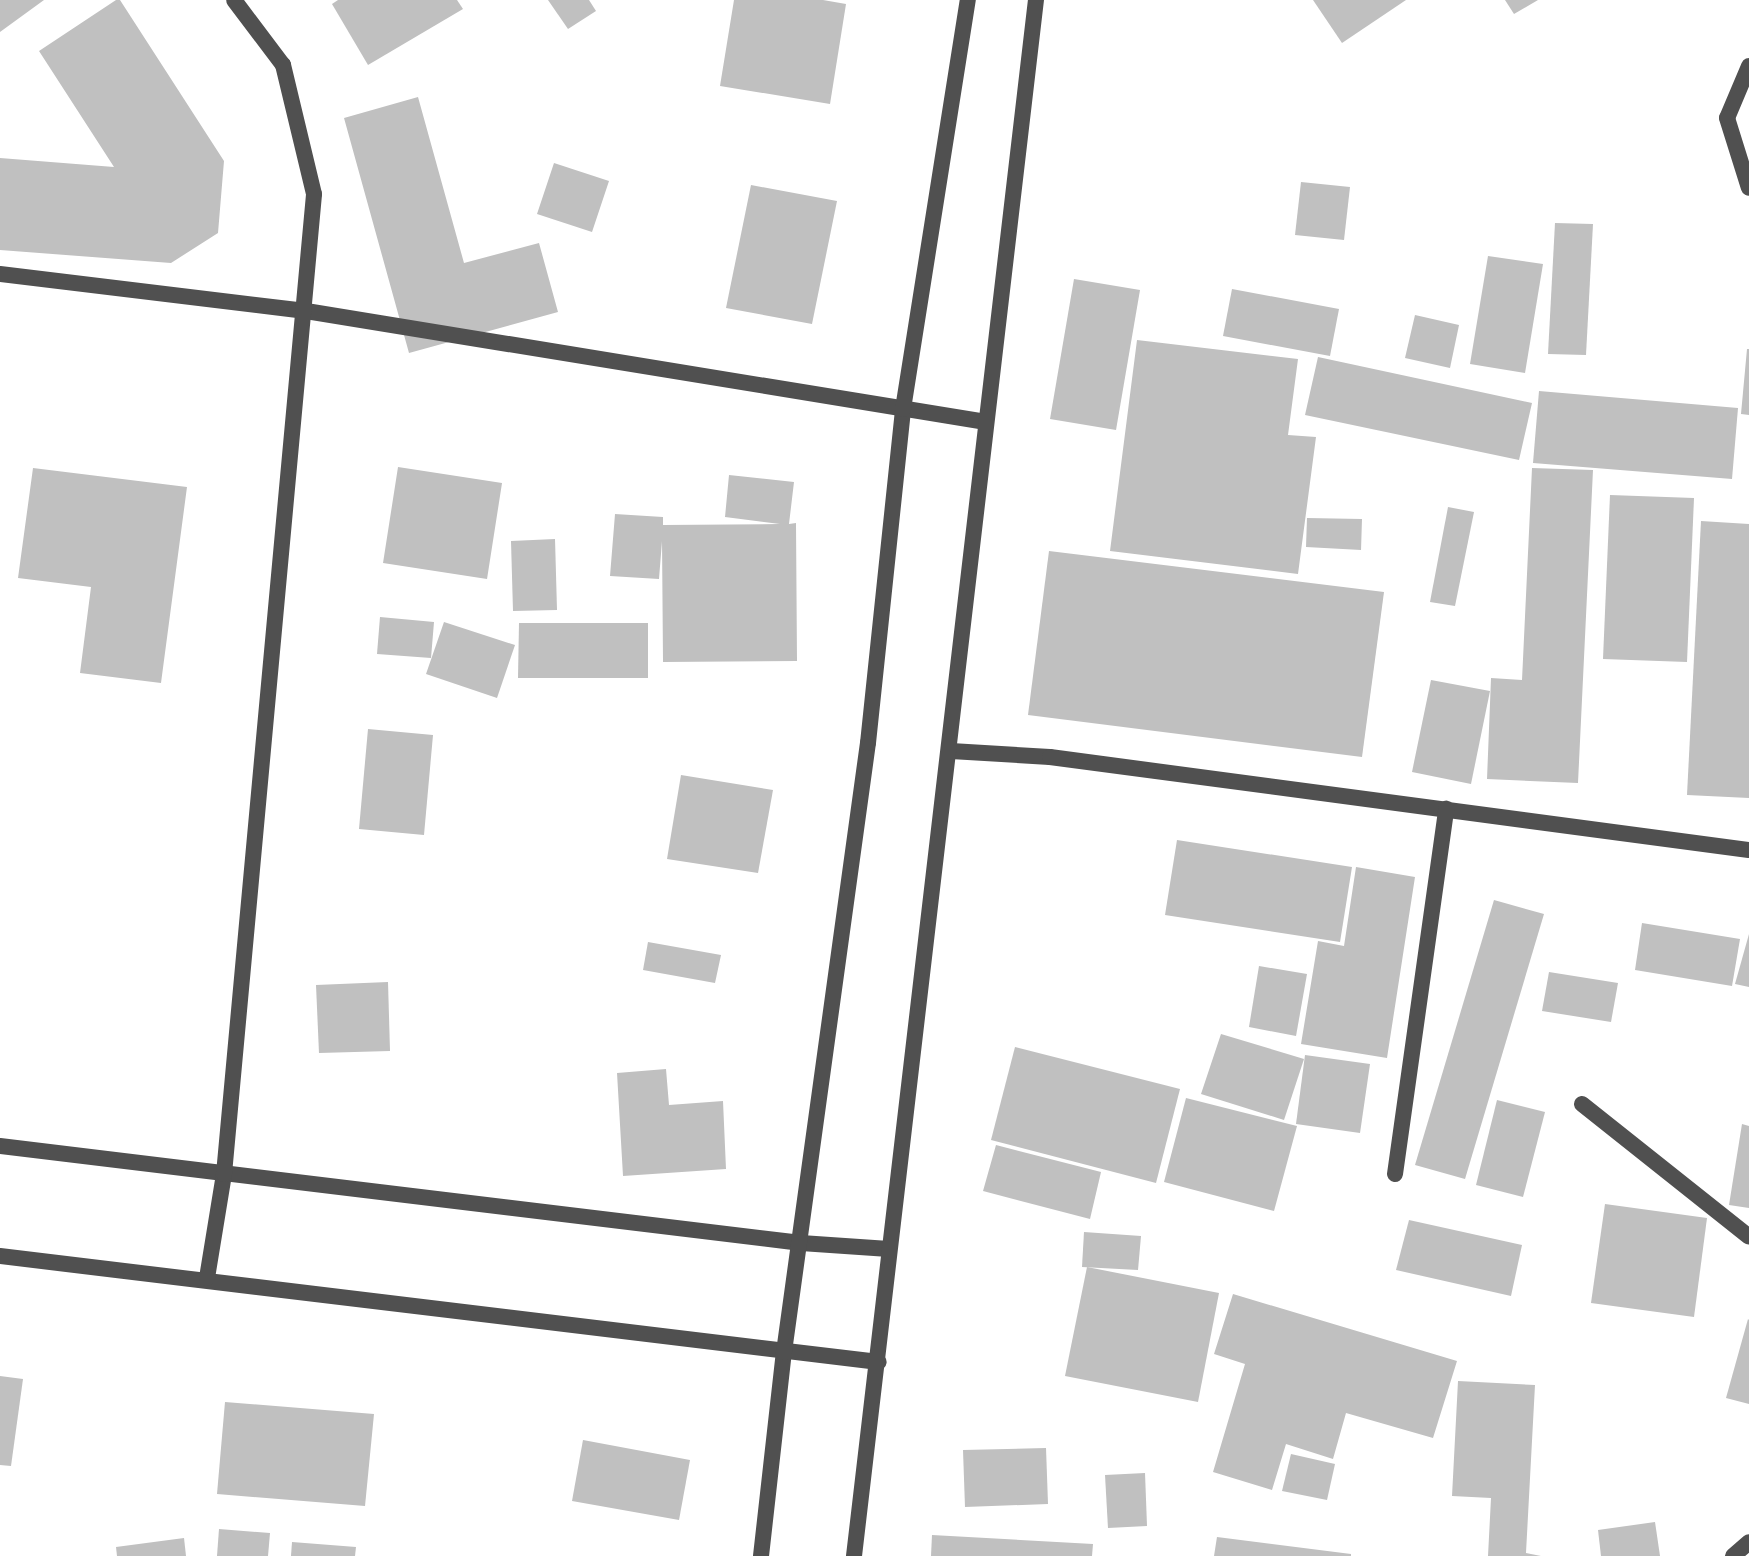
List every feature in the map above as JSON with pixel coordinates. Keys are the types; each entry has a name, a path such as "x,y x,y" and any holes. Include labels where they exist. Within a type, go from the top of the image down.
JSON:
{"street":[{"path":"207,1278 224,1174 306,311 314,194 283,65 234,0"},
{"path":"761,1556 784,1352 868,743 903,409 968,0"},
{"path":"854,1556 951,751 1036,0"},
{"path":"1749,66 1727,118 1749,188"},
{"path":"0,274 306,311 986,422"},
{"path":"951,751 1050,757 1749,850"},
{"path":"1395,1174 1446,809"},
{"path":"1582,1104 1749,1237"},
{"path":"0,1146 801,1243 889,1249"},
{"path":"0,1256 207,1278 879,1362"},
{"path":"1733,1556 1749,1542"}],"building":[{"path":"0,0 44,0 0,32"},
{"path":"120,0 224,161 218,233 171,263 0,250 0,158 114,167 39,51"},
{"path":"338,0 457,0 463,9 368,65 332,4"},
{"path":"548,0 589,0 596,11 568,29"},
{"path":"734,0 823,0 846,4 830,104 720,86"},
{"path":"1313,0 1406,0 1342,43"},
{"path":"1505,0 1538,0 1514,14"},
{"path":"418,97 464,263 539,243 558,312 409,353 344,118"},
{"path":"554,163 609,181 592,232 537,214"},
{"path":"1301,182 1350,187 1344,240 1295,235"},
{"path":"751,185 837,201 812,324 726,308"},
{"path":"1555,223 1593,224 1586,355 1548,354"},
{"path":"1488,256 1543,264 1525,373 1470,364"},
{"path":"1074,279 1140,290 1116,430 1050,419"},
{"path":"1232,289 1339,309 1330,356 1223,336"},
{"path":"1415,315 1459,325 1450,368 1405,358"},
{"path":"1137,340 1298,359 1288,435 1316,437 1298,574 1110,551"},
{"path":"1749,349 1749,415 1741,414"},
{"path":"1318,357 1532,403 1519,460 1305,415"},
{"path":"1539,391 1738,408 1732,479 1533,463"},
{"path":"398,467 502,483 487,579 383,563"},
{"path":"33,468 187,487 161,683 80,673 91,587 18,578"},
{"path":"1532,468 1593,470 1578,783 1487,779 1491,678 1522,680"},
{"path":"729,475 794,482 789,524 796,523 797,661 663,662 662,541 659,579 610,576 615,514 663,517 663,525 780,524 725,517"},
{"path":"1610,495 1694,498 1687,662 1603,659"},
{"path":"1448,507 1474,512 1455,606 1430,602"},
{"path":"1307,518 1362,519 1361,550 1306,547"},
{"path":"1701,521 1749,524 1749,798 1687,795"},
{"path":"555,539 557,610 513,611 511,541"},
{"path":"1049,551 1384,592 1362,757 1028,715"},
{"path":"380,617 434,622 431,658 377,654"},
{"path":"444,622 515,645 497,698 426,674"},
{"path":"519,623 648,623 648,678 518,678"},
{"path":"1431,680 1490,691 1471,784 1412,772"},
{"path":"368,729 433,735 424,835 359,829"},
{"path":"681,775 773,790 758,873 667,859"},
{"path":"1177,840 1352,867 1340,942 1165,915"},
{"path":"1356,867 1415,877 1387,1058 1301,1044 1318,941 1344,946"},
{"path":"1494,900 1544,914 1465,1179 1415,1165"},
{"path":"1642,923 1740,939 1732,986 1635,970"},
{"path":"1749,934 1749,987 1735,984"},
{"path":"648,942 721,955 715,983 643,970"},
{"path":"1259,966 1307,974 1296,1036 1249,1027"},
{"path":"1549,972 1618,983 1611,1022 1542,1011"},
{"path":"388,982 390,1051 319,1053 316,985"},
{"path":"1221,1034 1304,1059 1284,1120 1201,1094"},
{"path":"1015,1047 1180,1089 1156,1183 991,1140"},
{"path":"1305,1055 1370,1064 1360,1133 1296,1124"},
{"path":"666,1069 669,1105 723,1101 726,1169 623,1176 617,1073"},
{"path":"1186,1098 1297,1126 1274,1211 1164,1182"},
{"path":"1497,1100 1545,1112 1523,1197 1476,1185"},
{"path":"1742,1124 1749,1126 1749,1208 1729,1205"},
{"path":"996,1145 1101,1172 1090,1219 983,1191"},
{"path":"1605,1204 1707,1218 1694,1317 1591,1303"},
{"path":"1409,1220 1522,1245 1511,1296 1396,1270"},
{"path":"1084,1232 1141,1236 1138,1270 1082,1267"},
{"path":"1087,1267 1219,1293 1198,1402 1065,1376"},
{"path":"1233,1294 1457,1361 1433,1438 1346,1413 1333,1459 1286,1444 1272,1490 1213,1472 1245,1364 1214,1354"},
{"path":"1749,1320 1749,1404 1726,1398"},
{"path":"0,1376 23,1379 11,1466 0,1465"},
{"path":"1458,1381 1535,1385 1526,1553 1541,1556 1488,1556 1491,1498 1452,1496"},
{"path":"225,1402 374,1414 365,1506 217,1494"},
{"path":"583,1440 690,1460 679,1520 572,1501"},
{"path":"1046,1448 1048,1504 965,1507 963,1450"},
{"path":"1291,1454 1335,1464 1327,1500 1282,1491"},
{"path":"1145,1473 1147,1526 1108,1528 1105,1475"},
{"path":"1655,1522 1660,1556 1601,1556 1598,1530"},
{"path":"219,1529 270,1533 268,1556 217,1556"},
{"path":"932,1535 1093,1544 1092,1556 931,1556"},
{"path":"1217,1537 1351,1554 1351,1556 1214,1556"},
{"path":"184,1538 186,1556 117,1556 116,1547"},
{"path":"292,1542 356,1547 355,1556 291,1556"}]}
